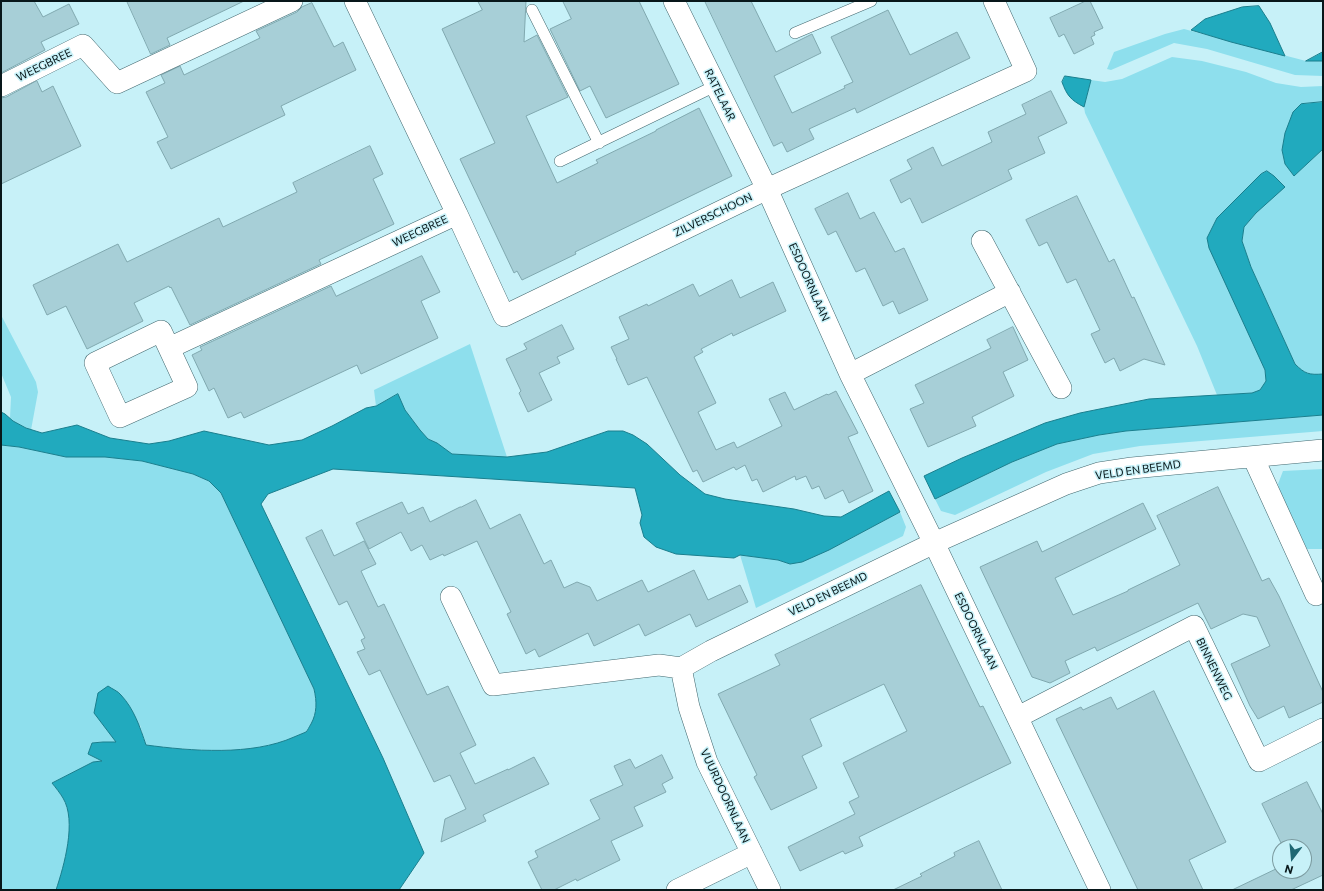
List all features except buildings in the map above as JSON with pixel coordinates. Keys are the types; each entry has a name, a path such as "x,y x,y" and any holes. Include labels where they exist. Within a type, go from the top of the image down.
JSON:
{"street":[{"name":"WEEGBREE","path":"1,86 83,45 117,83 292,1"},
{"name":"WEEGBREE","path":"169,348 457,214 356,1"},
{"name":"RATELAAR","path":"674,1 715,86 768,189"},
{"name":"ZILVERSCHOON","path":"457,214 504,316 768,189 1026,71 994,1"},
{"name":"ESDOORNLAAN","path":"768,189 850,374 934,542 1100,890"},
{"path":"982,241 1061,388"},
{"path":"850,374 1010,292"},
{"path":"161,330 169,348 187,387 120,417 95,363 161,330"},
{"name":"VELD EN BEEMD","path":"682,668 711,651 934,542 1066,484 1099,473 1132,468 1323,450"},
{"path":"1253,457 1316,595"},
{"path":"451,597 493,685 659,665 682,668"},
{"name":"BINNENWEG","path":"1018,717 1194,626 1259,761 1323,729"},
{"name":"VUURDOORNLAAN","path":"682,668 689,707 707,762 770,890"},
{"path":"677,890 752,853"}],"lane":[{"path":"796,33 871,1"},
{"path":"532,10 599,143"},
{"path":"560,161 715,86"}],"shaded area":[{"path":"1259,6 1270,23 1285,56 1191,30 1205,19 1242,7"},
{"path":"1184,29 1306,61 1323,61 1323,76 1295,75 1207,49 1174,43 1111,70 1107,69 1114,52"},
{"path":"1323,52 1323,61 1306,61"},
{"path":"1172,57 1202,61 1246,72 1276,83 1301,87 1323,86 1323,102 1301,104 1282,150 1285,164 1294,176 1323,149 1323,374 1308,373 1295,364 1251,267 1242,241 1244,227 1256,213 1217,218 1265,370 1266,381 1260,390 1252,393 1217,395 1197,346 1085,113 1084,107 1091,80 1105,82 1122,79"},
{"path":"1065,76 1091,80 1084,107 1073,100 1066,91 1062,82"},
{"path":"1323,102 1323,149 1294,176 1285,164 1282,150 1285,133 1293,112 1301,104"},
{"path":"1267,171 1285,187 1256,213 1244,227 1242,241 1251,267 1295,364 1308,373 1323,374 1323,415 1126,431 1057,444 1012,462 935,499 924,476 962,458 1045,423 1080,413 1149,399 1252,393 1260,390 1266,381 1265,370 1209,248 1207,238 1217,218 1261,174"},
{"path":"1,315 36,382 38,392 31,430 10,418 11,397 1,373"},
{"path":"470,344 507,457 451,454 437,443 428,439 405,410 398,395 376,406 374,390"},
{"path":"398,394 405,410 428,439 437,443 452,454 507,457 547,452 608,431 623,431 633,435 647,444 680,475 705,494 725,499 794,509 824,516 841,517 889,491 900,512 829,550 802,562 790,564 778,560 740,555 734,558 676,554 656,547 644,537 640,523 642,515 635,488 333,469 268,494 261,504 383,758 424,853 399,890 56,890 68,844 69,819 63,798 52,783 93,762 102,761 88,754 92,743 116,742 94,713 98,693 108,686 117,691 126,700 139,725 146,745 202,750 259,747 277,743 304,733 313,720 316,707 316,698 314,689 221,493 209,481 193,474 142,461 105,457 66,457 19,447 1,445 1,412 26,428 42,433 77,425 110,438 149,444 169,441 204,431 269,445 302,440 366,408 376,406"},
{"path":"1323,415 1323,431 1140,446 1093,454 1046,472 955,515 941,511 935,499 1012,462 1057,444 1126,431"},
{"path":"1,445 19,447 66,457 105,457 142,461 193,474 209,481 221,493 314,689 316,698 314,716 306,732 277,743 260,747 202,750 146,745 140,725 117,743 92,743 88,754 102,761 93,762 52,783 63,798 69,819 68,844 56,890 1,890"},
{"path":"1323,469 1323,549 1307,549 1281,494 1278,484 1283,471"},
{"path":"900,512 906,527 903,536 756,608 740,555 778,560 790,564 829,550"}]}
